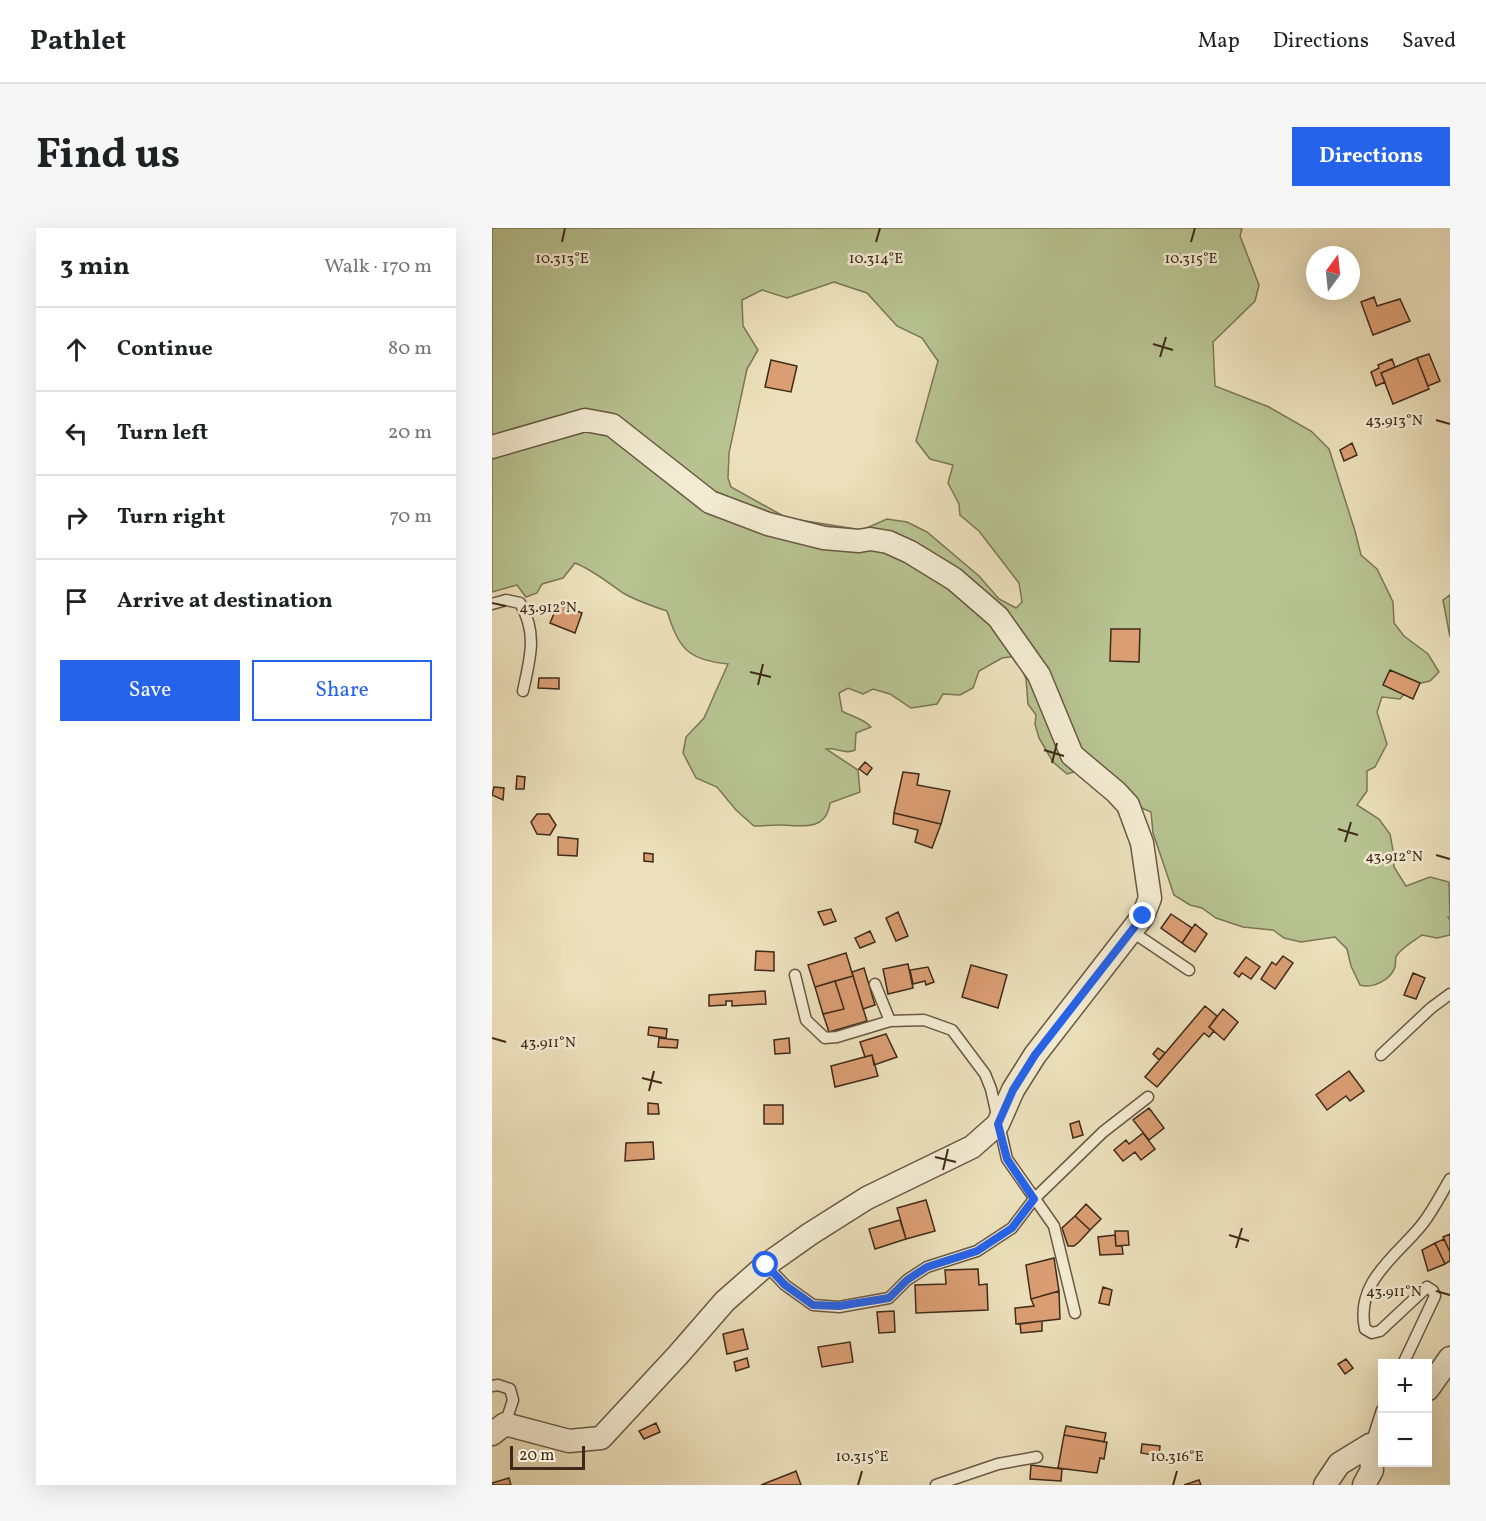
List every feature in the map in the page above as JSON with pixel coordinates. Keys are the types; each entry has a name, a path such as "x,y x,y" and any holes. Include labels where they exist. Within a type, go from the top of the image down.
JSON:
{"street":[{"path":"492,447 585,420 612,425 710,502 768,524 824,538 859,541 870,539 888,542 910,552 954,579 998,617 1039,675 1071,755 1116,792 1128,805 1142,843 1150,898 1143,916 1035,1055 1013,1090 998,1124 972,1147 867,1198 766,1265 725,1301 601,1438 569,1441 498,1429"},
{"path":"1432,1383 1450,1358"},
{"path":"1325,1485 1338,1464 1376,1444"},
{"path":"1364,1485 1372,1470 1376,1444"}],"lane":[{"path":"492,604 506,600 520,603 526,614 531,629 531,653 523,691"},
{"path":"1131,931 1189,970"},
{"path":"795,975 806,1020 825,1038 837,1037 890,1021 924,1020 952,1030 985,1074 991,1089 1007,1159 1054,1226 1075,1313"},
{"path":"875,984 890,1021"},
{"path":"1381,1055 1431,1008 1450,994"},
{"path":"766,1265 785,1285 813,1305 839,1306 889,1298 907,1280 927,1267 977,1251 1012,1228 1034,1199 1103,1132 1148,1097"},
{"path":"1406,1359 1431,1310 1435,1296 1433,1291 1427,1287 1380,1331 1372,1333 1365,1329 1362,1313 1366,1294 1376,1276 1422,1225 1450,1179"},
{"path":"492,1386 498,1384 510,1389 513,1400 498,1429"},
{"path":"1376,1444 1382,1413"},
{"path":"936,1485 998,1464 1037,1457"}],"green space":[{"path":"492,228 1242,228 1240,236 1259,285 1255,301 1213,342 1215,386 1269,407 1311,431 1329,449 1361,555 1377,569 1393,602 1394,623 1404,636 1428,654 1439,672 1430,681 1412,685 1400,699 1382,697 1377,712 1387,744 1375,767 1367,771 1367,791 1357,805 1379,819 1390,834 1394,867 1406,886 1430,877 1449,882 1450,935 1437,938 1422,935 1398,954 1390,976 1370,986 1365,986 1360,985 1351,966 1347,949 1335,937 1301,942 1284,938 1273,930 1243,927 1216,918 1202,908 1190,905 1174,895 1153,833 1151,812 1133,804 1076,752 1044,672 957,575 712,497 614,420 492,441","holes":["834,282 867,293 897,326 922,338 938,361 916,441 930,459 953,465 948,483 959,504 960,515 979,531 1019,583 1022,602 1016,608 999,599 979,576 927,532 907,522 887,519 862,530 787,518 731,487 728,478 729,453 747,369 758,350 743,326 742,300 762,290 787,298"]},
{"path":"585,426 609,431 668,476 859,546 908,557 993,621 1034,678 1081,770 1067,774 1053,762 1039,738 1035,724 1036,715 1028,704 1026,679 1017,656 1002,658 979,671 973,688 960,695 943,694 937,704 911,708 890,694 873,689 863,694 848,688 839,693 842,711 871,727 856,733 855,750 848,752 826,749 858,770 860,792 830,803 827,813 817,823 803,826 754,826 736,810 717,787 696,778 683,753 686,737 704,718 728,664 694,655 687,650 676,635 667,611 628,596 575,563 563,578 542,584 537,593 526,597 517,585 492,592 492,453"},
{"path":"1450,595 1450,637 1443,600"}],"building":[{"path":"1374,297 1377,306 1400,299 1410,321 1373,335 1361,302"},
{"path":"1429,354 1440,381 1428,386 1417,358"},
{"path":"1417,358 1429,389 1393,404 1381,373"},
{"path":"1392,359 1395,367 1381,373 1385,382 1376,386 1371,372 1379,368 1378,365"},
{"path":"771,360 797,366 791,392 765,387"},
{"path":"1352,443 1357,455 1344,461 1340,450"},
{"path":"558,604 582,613 575,633 550,623"},
{"path":"1111,629 1140,629 1139,662 1110,661"},
{"path":"1390,670 1420,683 1413,699 1383,685"},
{"path":"539,678 559,678 559,689 538,688"},
{"path":"865,762 872,768 867,775 859,769"},
{"path":"903,772 919,774 917,785 950,791 941,824 894,813"},
{"path":"517,776 525,777 524,789 516,789"},
{"path":"494,787 504,788 503,800 492,795"},
{"path":"894,813 941,824 932,848 915,842 918,830 893,824"},
{"path":"537,814 549,814 556,825 550,835 537,834 531,822"},
{"path":"558,837 578,839 577,856 558,855"},
{"path":"644,853 653,854 653,862 644,861"},
{"path":"831,909 836,921 824,925 818,912"},
{"path":"898,912 908,936 896,941 886,918"},
{"path":"1171,914 1192,928 1182,943 1161,928"},
{"path":"1195,924 1207,934 1195,952 1182,943"},
{"path":"870,931 875,942 860,948 855,938"},
{"path":"756,951 774,952 774,971 755,970"},
{"path":"846,953 853,976 815,987 808,965"},
{"path":"1283,956 1293,963 1275,989 1261,979 1272,962 1276,965"},
{"path":"1246,957 1260,967 1251,979 1242,973 1239,977 1234,973"},
{"path":"908,964 913,988 888,994 883,969"},
{"path":"971,965 1007,975 998,1008 962,997"},
{"path":"928,967 934,982 926,985 925,981 913,984 910,970"},
{"path":"864,968 875,1005 863,1009 852,972"},
{"path":"1413,973 1425,978 1416,999 1404,995"},
{"path":"853,976 867,1021 829,1032 823,1014 844,1009 835,981"},
{"path":"835,981 844,1009 823,1014 815,987"},
{"path":"765,991 766,1004 732,1006 732,1001 726,1001 726,1005 709,1006 709,995"},
{"path":"1205,1006 1217,1016 1209,1027 1214,1031 1209,1037 1204,1033 1157,1087 1145,1077"},
{"path":"1223,1009 1238,1022 1224,1040 1209,1027"},
{"path":"649,1027 667,1029 666,1038 648,1035"},
{"path":"886,1034 897,1057 874,1065 872,1055 865,1057 860,1042"},
{"path":"659,1038 678,1040 677,1048 658,1047"},
{"path":"789,1038 790,1053 775,1054 774,1040"},
{"path":"1158,1048 1165,1053 1159,1060 1153,1054"},
{"path":"872,1055 878,1076 835,1087 831,1066"},
{"path":"1349,1071 1364,1091 1350,1101 1346,1096 1327,1110 1316,1095"},
{"path":"648,1103 658,1104 659,1114 648,1114"},
{"path":"764,1105 783,1105 783,1124 764,1124"},
{"path":"1149,1108 1164,1128 1149,1140 1133,1120"},
{"path":"1079,1121 1083,1135 1073,1138 1070,1124"},
{"path":"1143,1133 1155,1149 1141,1160 1135,1152 1123,1161 1114,1150 1126,1140 1129,1144"},
{"path":"653,1142 654,1159 625,1161 626,1143"},
{"path":"926,1200 935,1231 906,1239 897,1208"},
{"path":"1086,1204 1101,1219 1090,1230 1075,1216"},
{"path":"1075,1216 1090,1230 1074,1246 1068,1246 1062,1228"},
{"path":"900,1220 906,1239 875,1249 869,1229"},
{"path":"1115,1231 1128,1231 1129,1245 1116,1246"},
{"path":"1450,1234 1450,1252 1443,1237"},
{"path":"1115,1235 1116,1246 1122,1246 1123,1254 1100,1255 1098,1237"},
{"path":"1444,1239 1450,1252 1450,1261 1445,1264 1435,1243"},
{"path":"1435,1243 1445,1264 1428,1271 1422,1250"},
{"path":"1054,1258 1059,1291 1031,1299 1026,1265"},
{"path":"978,1269 979,1285 987,1284 988,1310 916,1313 915,1285 946,1284 945,1270"},
{"path":"1103,1287 1112,1290 1109,1305 1099,1303"},
{"path":"1059,1291 1060,1319 1016,1324 1015,1308 1034,1306 1031,1299"},
{"path":"894,1311 895,1332 879,1333 877,1312"},
{"path":"1042,1321 1042,1331 1021,1333 1020,1324"},
{"path":"743,1329 748,1349 727,1354 723,1334"},
{"path":"850,1342 853,1362 822,1367 818,1347"},
{"path":"747,1358 749,1367 736,1371 734,1362"},
{"path":"1346,1359 1353,1368 1345,1374 1338,1364"},
{"path":"656,1423 660,1432 644,1439 639,1431"},
{"path":"1066,1426 1106,1433 1104,1442 1064,1435"},
{"path":"1064,1435 1107,1442 1104,1459 1100,1458 1097,1473 1058,1468"},
{"path":"1142,1444 1160,1446 1159,1456 1141,1453"},
{"path":"1031,1465 1062,1469 1061,1481 1030,1479"},
{"path":"796,1471 801,1485 761,1485 794,1472"},
{"path":"509,1478 511,1485 492,1485 492,1483"},
{"path":"1199,1480 1201,1485 1184,1485"}],"route":[{"path":"766,1265 785,1285 813,1305 839,1306 889,1298 907,1280 927,1267 977,1251 1012,1228 1034,1199 1007,1159 998,1124 1013,1090 1035,1055 1143,916"}]}
